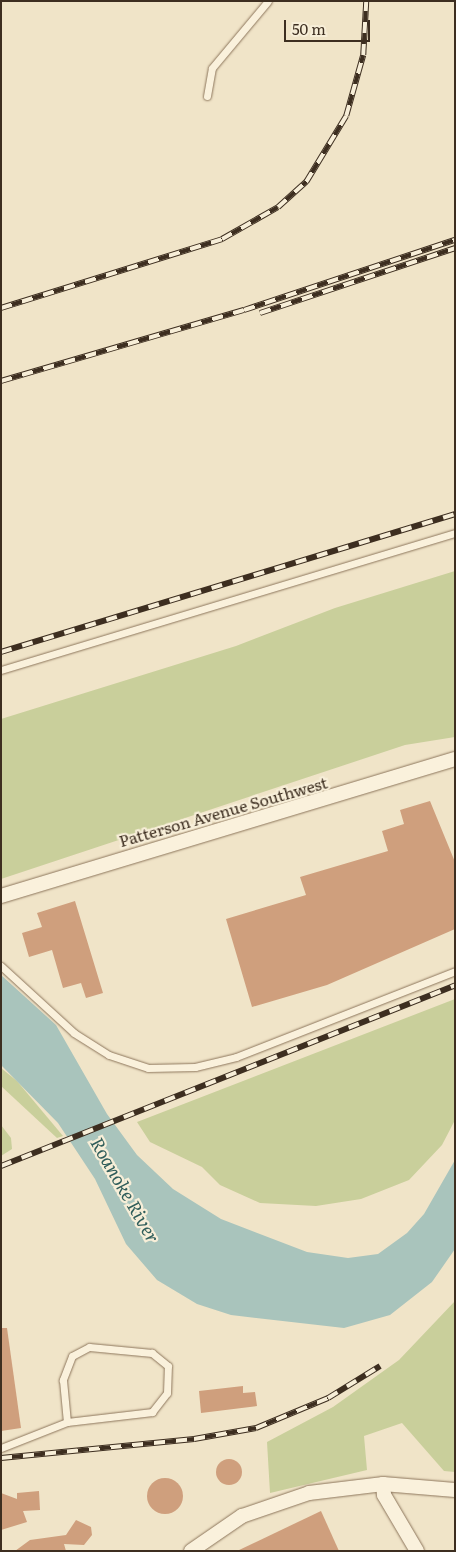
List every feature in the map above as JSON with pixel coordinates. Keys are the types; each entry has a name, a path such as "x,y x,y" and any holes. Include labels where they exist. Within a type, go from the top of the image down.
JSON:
{"street":[{"name":"Patterson Avenue Southwest","path":"1,896 455,759"},
{"path":"191,1551 242,1516 277,1501 343,1486 383,1484 455,1490"},
{"path":"383,1484 417,1551"}],"lane":[{"path":"208,96 212,68 268,1"},
{"path":"1,670 455,532"},
{"path":"1,966 74,1033 109,1055 148,1068 194,1067 236,1057 455,971"},
{"path":"1,1448 67,1422 152,1412 167,1393 168,1366 152,1353 89,1347 72,1356 63,1380 67,1422"}],"green space":[{"path":"455,571 455,737 405,745 1,879 1,719 236,646 335,608"},
{"path":"455,999 455,1120 442,1145 409,1180 361,1199 316,1206 260,1203 220,1185 202,1167 150,1142 137,1122"},
{"path":"1,1068 17,1081 63,1136 57,1138 1,1086"},
{"path":"1,1125 11,1138 12,1149 1,1156"},
{"path":"455,1301 455,1472 444,1471 402,1423 364,1436 367,1470 270,1493 267,1442 333,1407 399,1360"}],"water":[{"name":"Roanoke River","path":"1,975 56,1025 107,1114 137,1155 173,1189 221,1219 307,1252 348,1258 378,1254 407,1233 424,1214 455,1160 455,1249 432,1282 390,1315 344,1328 231,1315 197,1304 157,1280 126,1244 95,1179 58,1123 1,1065"}],"building":[{"path":"430,801 455,862 455,929 327,985 252,1007 226,919 306,895 300,877 388,851 382,831 404,824 400,810"},
{"path":"75,901 103,993 86,998 81,983 63,988 52,950 29,957 22,933 42,927 37,913"},
{"path":"1,1328 7,1328 21,1428 1,1431"},
{"path":"243,1386 243,1393 255,1392 257,1406 201,1413 199,1391"},
{"path":"229,1459 238,1463 242,1472 238,1481 229,1485 220,1481 216,1472 220,1463"},
{"path":"165,1478 178,1483 183,1496 178,1509 165,1514 152,1509 147,1496 152,1483"},
{"path":"39,1491 40,1510 23,1511 27,1522 1,1530 1,1493 17,1499 17,1493"},
{"path":"321,1511 339,1551 237,1551"},
{"path":"76,1520 91,1527 92,1535 84,1545 64,1544 66,1551 15,1551 30,1540 66,1535"}],"railway":[{"path":"1,308 222,239 278,207 306,182 346,116 363,55 366,1"},
{"path":"1,381 244,310 455,240"},
{"path":"260,313 455,248"},
{"path":"1,652 455,514"},
{"path":"1,1166 455,985"},
{"path":"1,1458 194,1439 256,1428 328,1398 380,1366"}]}
